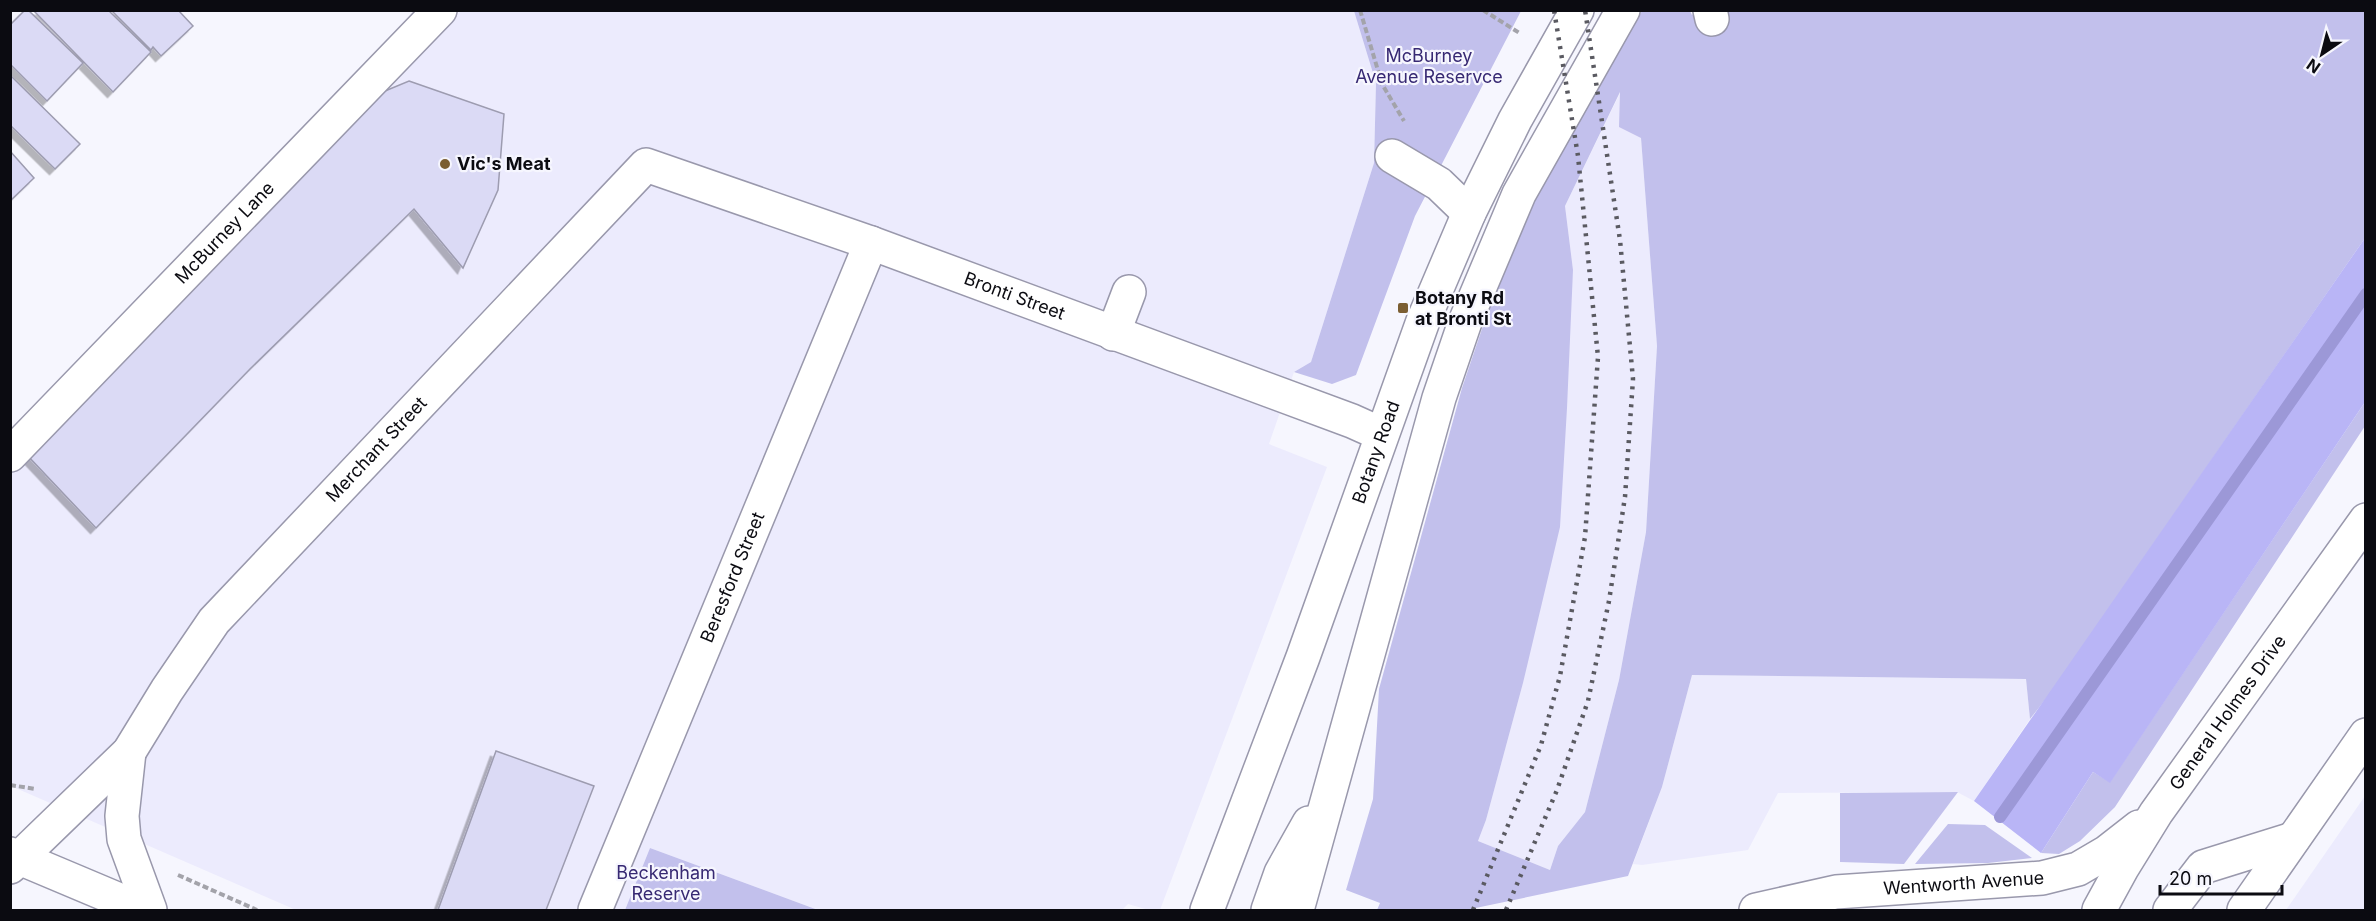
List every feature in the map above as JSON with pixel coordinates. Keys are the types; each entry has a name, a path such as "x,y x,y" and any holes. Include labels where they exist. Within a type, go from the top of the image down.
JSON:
{"main road":[{"name":"McBurney Lane","path":"10,455 440,10"},
{"name":"Botany Road","path":"1207,910 1303,657 1423,321 1469,213 1515,120 1577,10"},
{"path":"1297,910 1439,398 1465,322 1519,194 1623,10"},
{"path":"1392,156 1439,184 1469,213"},
{"name":"Bronti Street","path":"646,165 871,243 1352,421 1381,434"},
{"name":"Merchant Street","path":"13,860 129,752 167,690 214,621 646,165"},
{"name":"Beresford Street","path":"595,910 871,243"},
{"path":"1113,334 1129,292"},
{"name":"General Holmes Drive","path":"2099,910 2156,813 2366,520"},
{"path":"2244,910 2366,735"},
{"name":"Merchant Street","path":"129,752 122,816 124,840 150,910"},
{"path":"1268,910 1281,873 1333,778"},
{"name":"Wentworth Avenue","path":"1756,910 1836,892 2042,878 2078,869 2107,852 2156,813"},
{"path":"2170,910 2203,867 2293,839"},
{"path":"13,860 142,910"}],"path":[{"path":"1360,10 1382,84 1405,123"},
{"path":"1483,10 1522,35"},
{"path":"10,785 37,789"},
{"path":"167,870 257,910"}],"shaded area":[{"path":"460,11 1354,11 1376,83 1374,163 1311,362 1294,372 1269,444 1327,467 1160,910 1149,910 1128,904 1122,910 818,910 650,848 625,910 296,910 11,786 11,469"},
{"path":"1621,91 1641,138 1657,346 1646,532 1619,680 1585,812 1558,846 1550,870 1478,841 1486,820 1523,683 1573,270 1565,206"},
{"path":"2365,238 2365,402 2110,783 2093,772 2041,853 1974,801"},
{"path":"1692,675 2026,679 2030,719 1974,801 1957,792 1778,793 1748,850 1642,865 1633,864 1662,787"},
{"path":"2365,796 2365,910 2286,910"}],"green space":[{"path":"1698,10 2365,11 2365,238 2051,692 2030,719 2026,679 1692,675 1662,787 1628,876 1466,910 1377,910 1380,903 1346,890 1373,799 1379,689 1462,388 1509,249 1548,172 1617,48 1642,11 1690,11 1692,15","holes":["1620,92 1619,127 1641,138 1657,346 1646,532 1619,680 1585,812 1558,846 1550,870 1478,841 1486,820 1523,683 1560,527 1573,270 1565,206"]},
{"name":"McBurney Avenue Reservce","path":"1354,11 1521,11 1415,216 1356,375 1332,384 1294,372 1311,362 1374,163 1376,83"},
{"path":"2365,402 2365,426 2115,807 2080,841 2059,854 2041,853 2093,772 2110,782"},
{"path":"1958,792 1904,864 1840,862 1840,793"},
{"path":"1948,824 1985,825 2032,858 1988,863 1915,864"},
{"name":"Beckenham Reserve","path":"650,848 818,910 625,910"}],"building":[{"path":"25,10 28,10 83,63 47,101 10,64 10,25"},
{"path":"33,10 108,10 151,52 113,92"},
{"path":"111,10 178,10 193,26 161,56 153,47 151,50"},
{"path":"10,75 80,144 55,169 10,125"},
{"path":"409,81 504,114 498,190 463,268 414,209 250,369 96,528 27,455 373,96"},
{"path":"10,151 34,178 10,201"},
{"path":"496,751 594,786 546,910 438,910"}],"waterway":[{"path":"2000,817 2366,294"}],"railway":[{"path":"1473,910 1541,745 1560,676 1585,537 1598,357 1578,156 1554,10"},
{"path":"1506,910 1557,790 1588,701 1609,601 1625,497 1633,379 1620,240 1585,10"}],"place":[{"name":"Vic's Meat","path":"445,164"},
{"name":"Botany Rd at Bronti St","path":"1403,308"}]}
